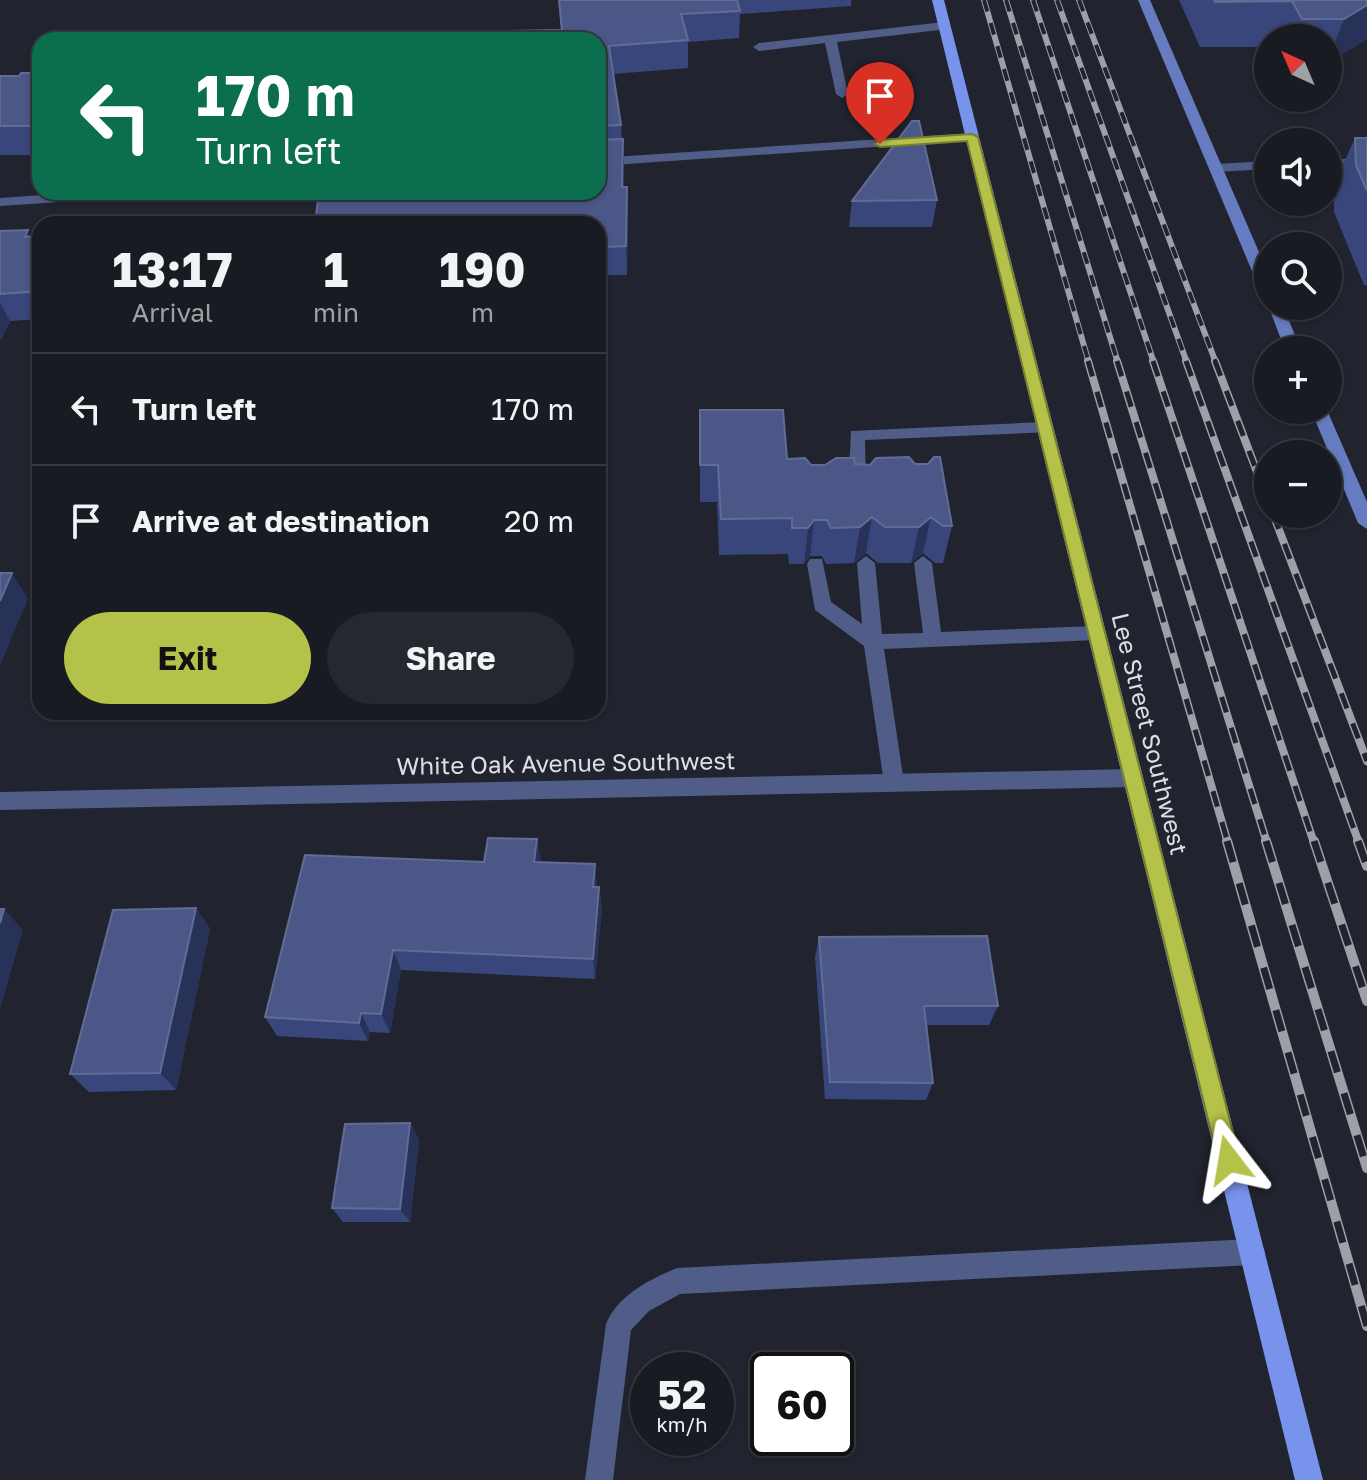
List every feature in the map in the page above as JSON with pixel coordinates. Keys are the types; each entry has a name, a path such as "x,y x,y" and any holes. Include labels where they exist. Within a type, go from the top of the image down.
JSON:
{"main road":[{"name":"Lee Street Southwest","path":"938,0 1309,1480"}],"street":[{"path":"1144,0 1254,257"},
{"path":"759,47 944,26"},
{"path":"830,39 842,94"},
{"path":"606,161 972,137"},
{"path":"1342,163 1367,163"},
{"path":"1216,168 1254,166"},
{"path":"0,202 32,200"},
{"path":"1325,424 1367,523"},
{"path":"858,495 857,435 907,441 1045,428"},
{"path":"835,482 857,468"},
{"path":"866,563 873,642 894,783"},
{"path":"923,563 933,639"},
{"path":"816,564 822,605 873,642 1096,633"},
{"name":"White Oak Avenue Southwest","path":"0,801 1133,778"},
{"path":"599,1480 619,1324 640,1302 677,1281 1252,1252"}],"building":[{"path":"559,0 737,0 740,11 681,14 688,40 609,46 621,125 606,126 606,32 457,32 562,30"},
{"path":"1214,0 1367,0 1367,5 1344,19 1302,19 1292,1"},
{"path":"21,73 32,73 32,126 0,126 0,76 19,76"},
{"path":"912,121 919,121 937,200 852,201"},
{"path":"1355,138 1367,138 1367,191 1356,165"},
{"path":"623,139 622,187 627,187 626,246 606,247 606,216 316,216 318,200 606,200 606,140"},
{"path":"28,230 25,237 32,236 32,292 0,294 0,231"},
{"path":"700,410 783,410 787,459 805,458 811,465 825,465 836,458 854,458 855,464 870,465 876,458 909,457 915,464 928,464 934,457 940,457 952,526 943,526 931,517 919,527 885,527 872,517 860,527 831,528 827,520 814,520 808,528 792,528 792,518 721,519 718,465 700,465"},
{"path":"0,573 12,573 0,601"},
{"path":"488,838 537,839 534,862 595,864 593,887 599,887 593,959 393,950 381,1014 361,1013 359,1023 265,1017 305,855 484,862"},
{"path":"196,908 160,1073 70,1074 113,910"},
{"path":"987,936 998,1006 924,1006 933,1083 830,1082 819,937"},
{"path":"410,1123 400,1209 332,1208 345,1124"}],"railway":[{"path":"984,0 1089,363"},
{"path":"1006,0 1118,363"},
{"path":"1033,0 1154,363"},
{"path":"1057,0 1187,363"},
{"path":"1079,0 1216,363"},
{"path":"1088,361 1228,843"},
{"path":"1117,361 1267,843"},
{"path":"1153,361 1314,843"},
{"path":"1186,361 1359,843"},
{"path":"1215,361 1254,464"},
{"path":"1278,528 1367,761"},
{"path":"1227,841 1367,1326"},
{"path":"1266,841 1367,1168"},
{"path":"1314,841 1367,1001"},
{"path":"1358,841 1367,866"}],"route":[{"path":"880,144 972,137 1229,1160"}]}
